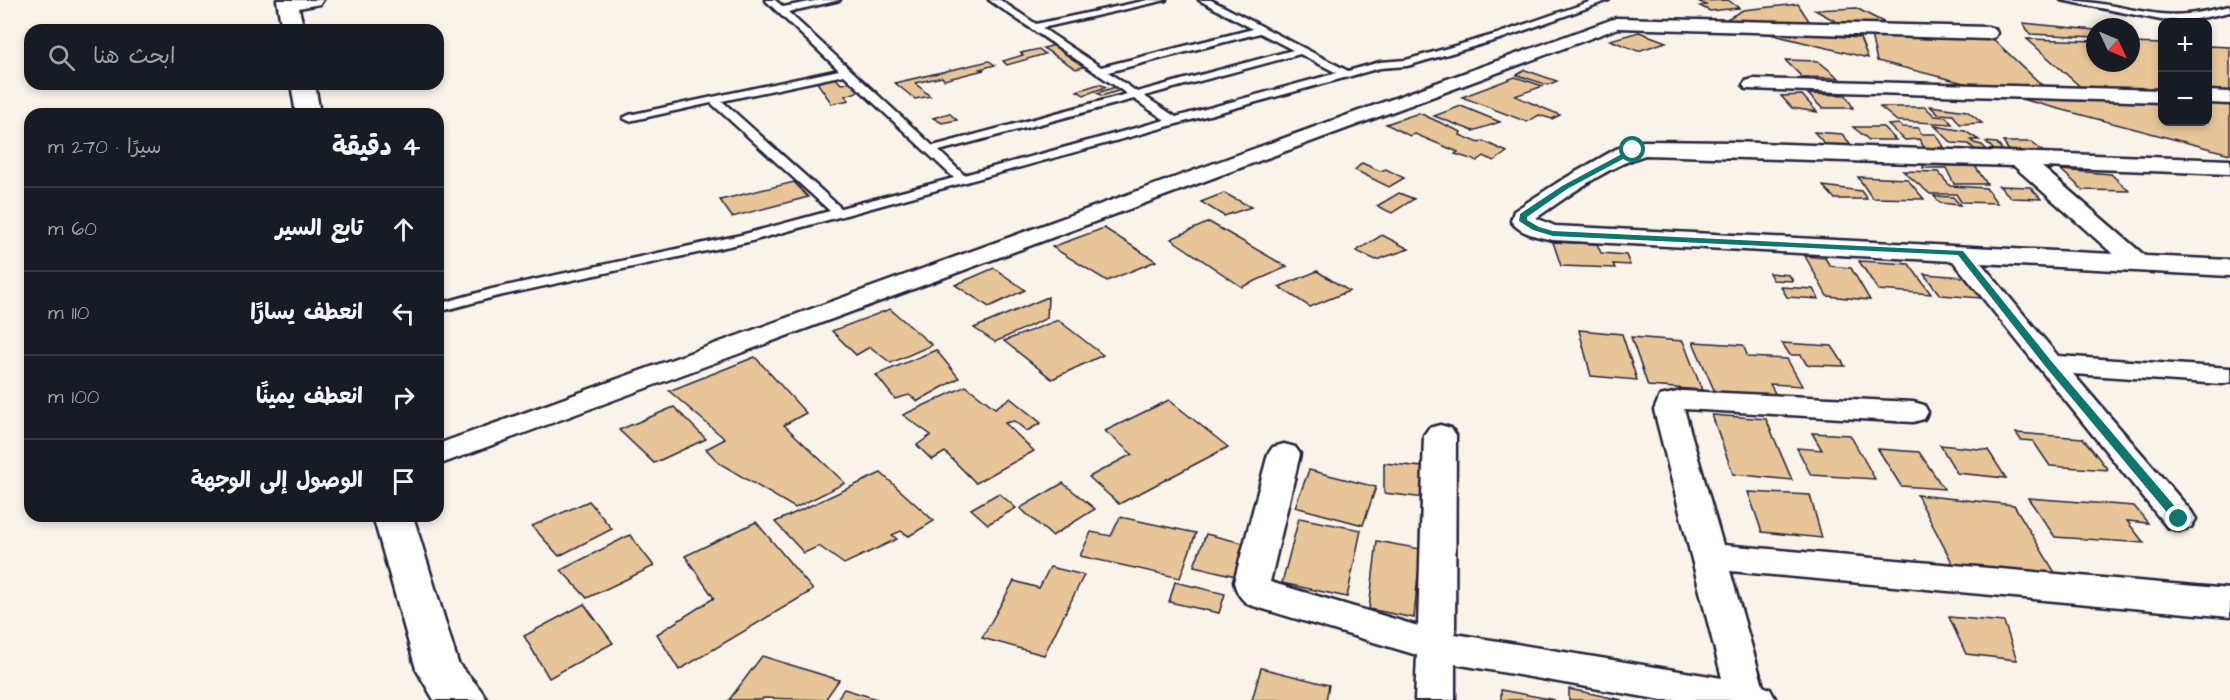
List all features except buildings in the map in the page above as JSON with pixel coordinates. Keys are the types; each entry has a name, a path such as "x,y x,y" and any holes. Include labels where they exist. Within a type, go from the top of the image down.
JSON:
{"street":[{"path":"292,24 288,2 314,0"},
{"path":"444,453 1616,22 1988,33"},
{"path":"1752,85 2158,96"},
{"path":"304,90 307,108"},
{"path":"2212,97 2230,98"},
{"path":"2230,167 1643,148 1624,154 1565,188 1523,216 1523,221 1527,225 1553,233 2230,268"},
{"path":"2019,159 2137,262"},
{"path":"1960,253 2049,364 2179,519"},
{"path":"2049,364 2222,375"},
{"path":"1284,454 1252,582 1254,590 1263,595 1435,646 1751,699 1669,410 1671,403 1682,400 1913,412"},
{"path":"1435,700 1440,435"},
{"path":"395,522 438,669 454,692 464,700"},
{"path":"1709,556 2230,603"}],"lane":[{"path":"770,0 962,179"},
{"path":"781,10 835,0"},
{"path":"994,0 1174,121"},
{"path":"1034,27 1161,0"},
{"path":"1204,0 1346,75"},
{"path":"444,306 492,293 743,239 1380,65 1407,63 1500,36 1604,0"},
{"path":"2066,0 2161,17 2192,17 2230,9"},
{"path":"1099,71 1261,30"},
{"path":"931,150 1301,51"},
{"path":"629,118 846,71"},
{"path":"713,99 839,213"}],"route":[{"path":"1633,150 1565,188 1523,216 1523,221 1527,225 1553,233 1960,253 2049,364 2179,519"}]}
